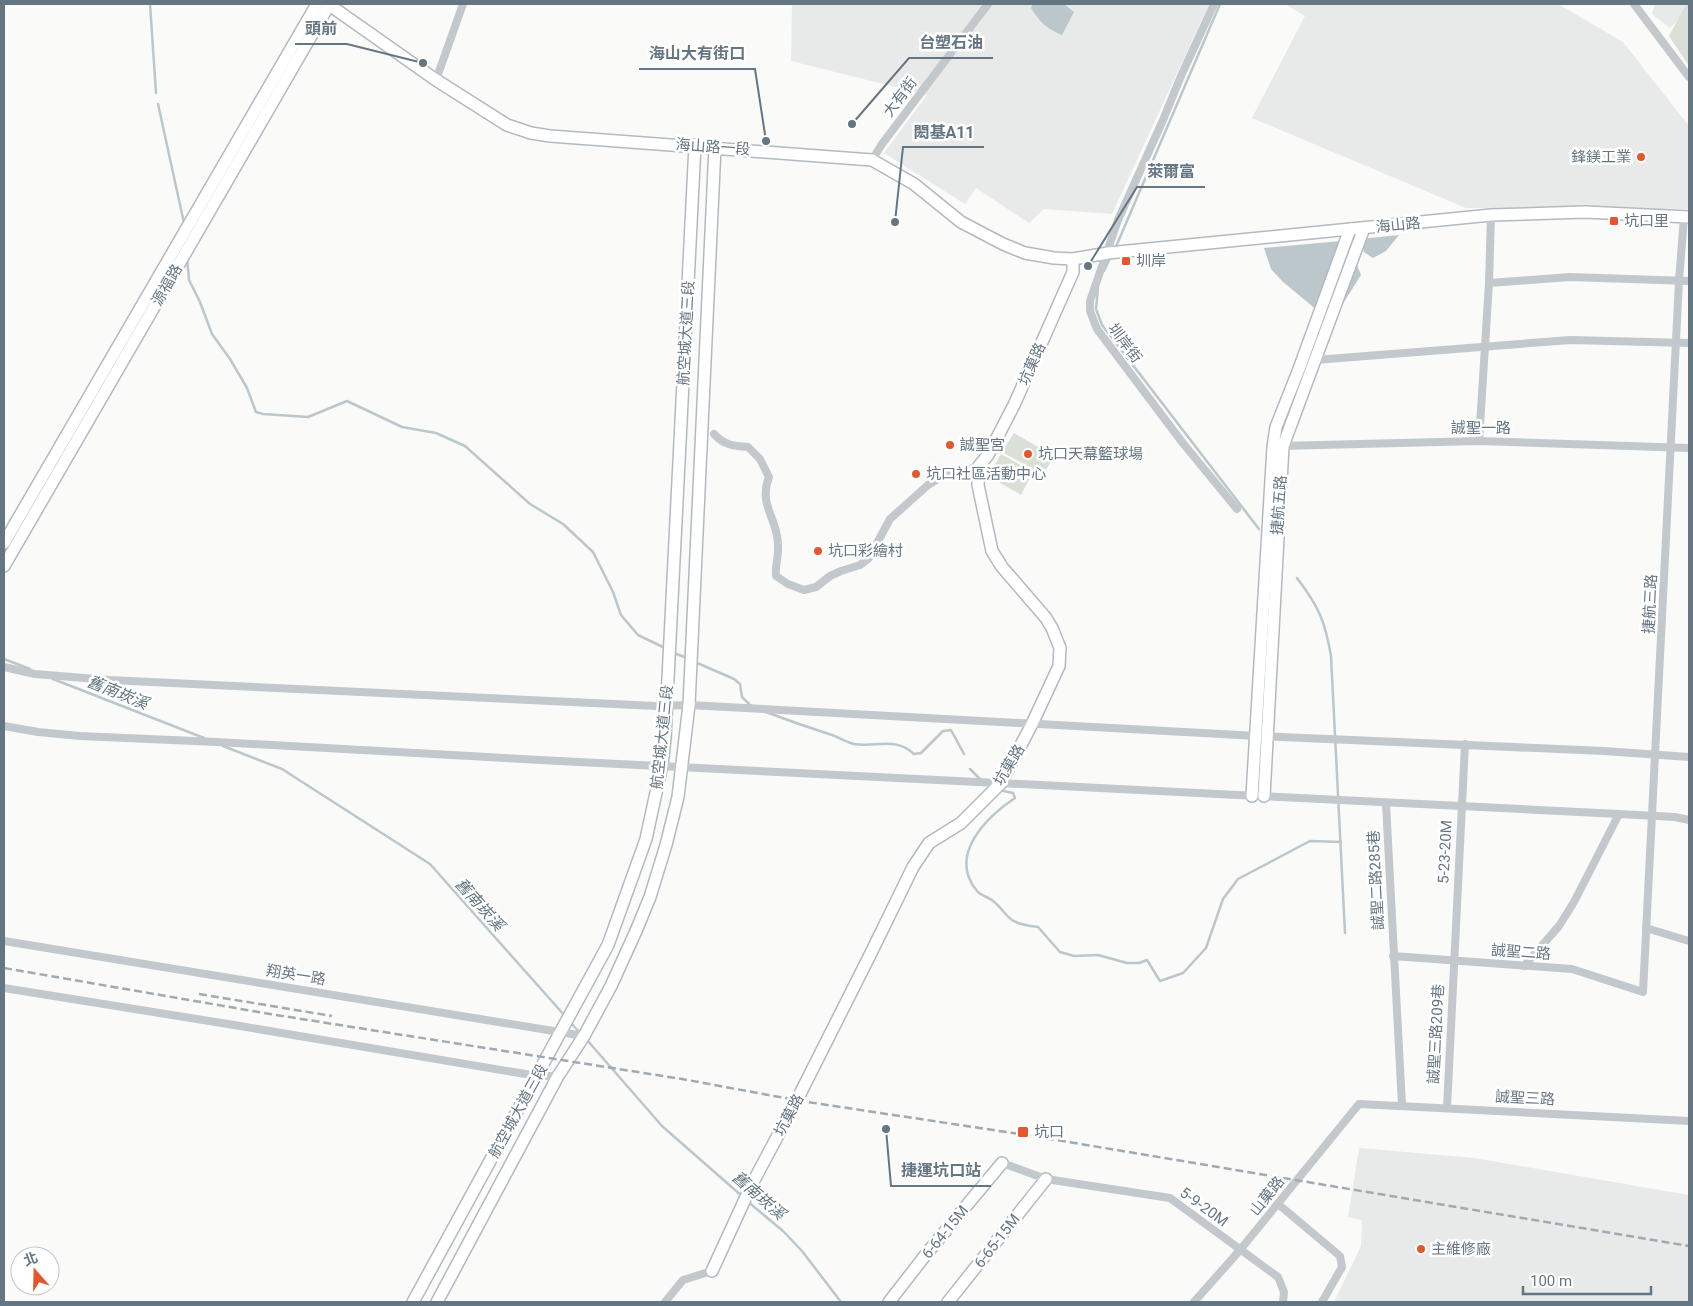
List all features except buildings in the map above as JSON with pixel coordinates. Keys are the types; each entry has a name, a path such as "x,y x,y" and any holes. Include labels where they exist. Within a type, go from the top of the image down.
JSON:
{"street":[{"name":"源福路","path":"4,543 317,4"},
{"name":"源福路","path":"4,566 329,4"},
{"name":"海山路一段","path":"329,4 436,80 507,125 531,133 872,160 914,184 960,222 1003,244 1025,252 1054,258 1073,259 1108,253"},
{"path":"436,80 463,4"},
{"name":"大有街","path":"872,160 882,144 988,4"},
{"name":"圳岸街","path":"1214,4 1118,220 1090,301 1090,311 1097,329 1182,442 1237,509"},
{"path":"1634,4 1689,77"},
{"name":"航空城大道三段","path":"413,1302 608,945 646,839 662,766 667,705 695,145"},
{"name":"航空城大道三段","path":"437,1302 558,1076 584,1036 611,986 650,897 678,797 689,705 715,147"},
{"name":"海山路","path":"1108,253 1491,215 1585,212 1687,217"},
{"path":"1480,441 1491,215"},
{"name":"捷航三路","path":"1643,992 1679,281 1687,217"},
{"name":"捷航五路","path":"1278,446 1315,360 1364,228"},
{"name":"捷航五路","path":"1258,796 1275,571 1278,446 1276,427 1350,229"},
{"name":"坑菓路","path":"712,1271 752,1184 852,991 912,867 929,843 961,823 1001,783 1032,724 1059,666 1060,648 1046,618 1002,567 992,550 978,485 979,466 988,455 1014,404 1073,272 1073,259"},
{"path":"1489,283 1570,277 1689,281"},
{"path":"1315,360 1570,340 1689,343"},
{"path":"714,434 722,442 734,446 748,447 760,459 769,477 765,488 765,499 773,520 778,545 775,567 776,576 788,584 804,590 816,587 830,576 860,565 869,558 890,518 928,485 948,475 979,466"},
{"name":"誠聖一路","path":"1278,446 1480,441 1689,448"},
{"path":"4,667 35,674 109,680 689,705 1689,757"},
{"path":"4,726 38,732 80,736 1386,804 1619,814 1689,820"},
{"name":"5-23-20M","path":"1454,961 1465,744"},
{"name":"誠聖二路285巷","path":"1386,804 1402,1105"},
{"path":"1524,966 1559,926 1574,902 1619,814"},
{"path":"1646,928 1689,941"},
{"name":"翔英一路","path":"4,942 584,1036"},
{"name":"誠聖二路","path":"1393,956 1572,969 1643,992"},
{"name":"誠聖三路209巷","path":"1447,1108 1454,961"},
{"path":"4,988 537,1076 558,1076"},
{"name":"誠聖三路","path":"1359,1104 1689,1121"},
{"name":"山菓路","path":"1194,1302 1240,1250 1359,1104"},
{"name":"5-9-20M","path":"1002,1163 1046,1179 1170,1198 1278,1277 1284,1292 1283,1302"},
{"name":"6-64-15M","path":"889,1302 1002,1163"},
{"name":"6-65-15M","path":"948,1302 1046,1179"},
{"path":"1278,1204 1340,1256 1342,1267 1322,1302"},
{"path":"665,1302 683,1280 712,1271"}],"shaded area":[{"path":"792,4 1209,4 1112,214 1044,209 1029,223 976,188 965,204 884,153 927,95 791,61"},
{"path":"1033,4 1064,4 1074,12 1062,35 1040,21 1031,8"},
{"path":"1285,4 1558,4 1623,42 1689,126 1689,209 1466,208 1252,118 1305,16"},
{"path":"1655,4 1689,4 1689,9 1670,28 1652,14"},
{"path":"1689,4 1689,66 1669,36 1685,6"},
{"path":"1399,235 1386,251 1373,258 1364,252 1360,239"},
{"path":"1351,240 1355,260 1361,275 1332,318 1324,316 1282,281 1271,269 1264,248"},
{"name":"坑口天幕籃球場","path":"1014,433 1054,456 1043,475 1002,452"},
{"path":"1001,454 1033,472 1021,495 988,476"},
{"path":"1359,1148 1474,1158 1689,1195 1689,1302 1334,1302 1361,1246 1362,1220 1348,1217"}],"waterway":[{"path":"150,4 156,93"},
{"path":"1115,249 1220,4"},
{"path":"158,104 184,223"},
{"path":"1104,271 1111,256"},
{"path":"187,258 189,280 212,334 230,359 247,388 256,412 308,417 347,401 402,427 436,433 465,446 530,504 563,524 593,552 613,592 621,615 638,635 667,649"},
{"path":"1098,288 1096,309 1102,325 1259,529"},
{"path":"1297,578 1320,615 1331,656 1345,933"},
{"path":"674,653 687,658"},
{"name":"舊南崁溪","path":"4,659 30,669"},
{"path":"695,662 734,679 740,684 742,697 751,706"},
{"name":"舊南崁溪","path":"53,679 204,738"},
{"path":"766,712 854,744 900,745 914,754 921,753 943,731 951,730 964,754"},
{"name":"舊南崁溪","path":"223,746 282,769 430,864 565,1016"},
{"path":"970,769 980,779"},
{"path":"999,790 1013,793 1015,798 993,815 983,826 974,838 968,851 966,864 969,877 977,891 996,903 1012,920 1038,927 1060,952 1074,956 1098,955 1127,963 1139,963 1147,960 1160,981 1183,973 1206,948 1223,899 1238,879 1310,841 1341,842"},
{"name":"舊南崁溪","path":"570,1022 580,1033"},
{"name":"舊南崁溪","path":"587,1040 662,1126 743,1197"},
{"name":"舊南崁溪","path":"747,1201 783,1231 802,1251 841,1302"}],"railway":[{"path":"4,968 270,1014 682,1079 801,1101 1039,1137 1689,1246"},
{"path":"199,994 332,1016"}],"place":[{"name":"頭前","path":"423,63"},
{"name":"台塑石油","path":"852,124"},
{"name":"海山大有街口","path":"766,141"},
{"name":"鋒鎂工業","path":"1641,157"},
{"name":"坑口里","path":"1614,221"},
{"name":"閎基A11","path":"895,222"},
{"name":"圳岸","path":"1126,261"},
{"name":"萊爾富","path":"1088,266"},
{"name":"誠聖宮","path":"950,445"},
{"name":"坑口天幕籃球場","path":"1028,454"},
{"name":"坑口社區活動中心","path":"916,474"},
{"name":"坑口彩繪村","path":"818,551"},
{"name":"捷運坑口站","path":"886,1129"},
{"name":"坑口","path":"1023,1132"},
{"name":"主維修廠","path":"1421,1249"}]}
